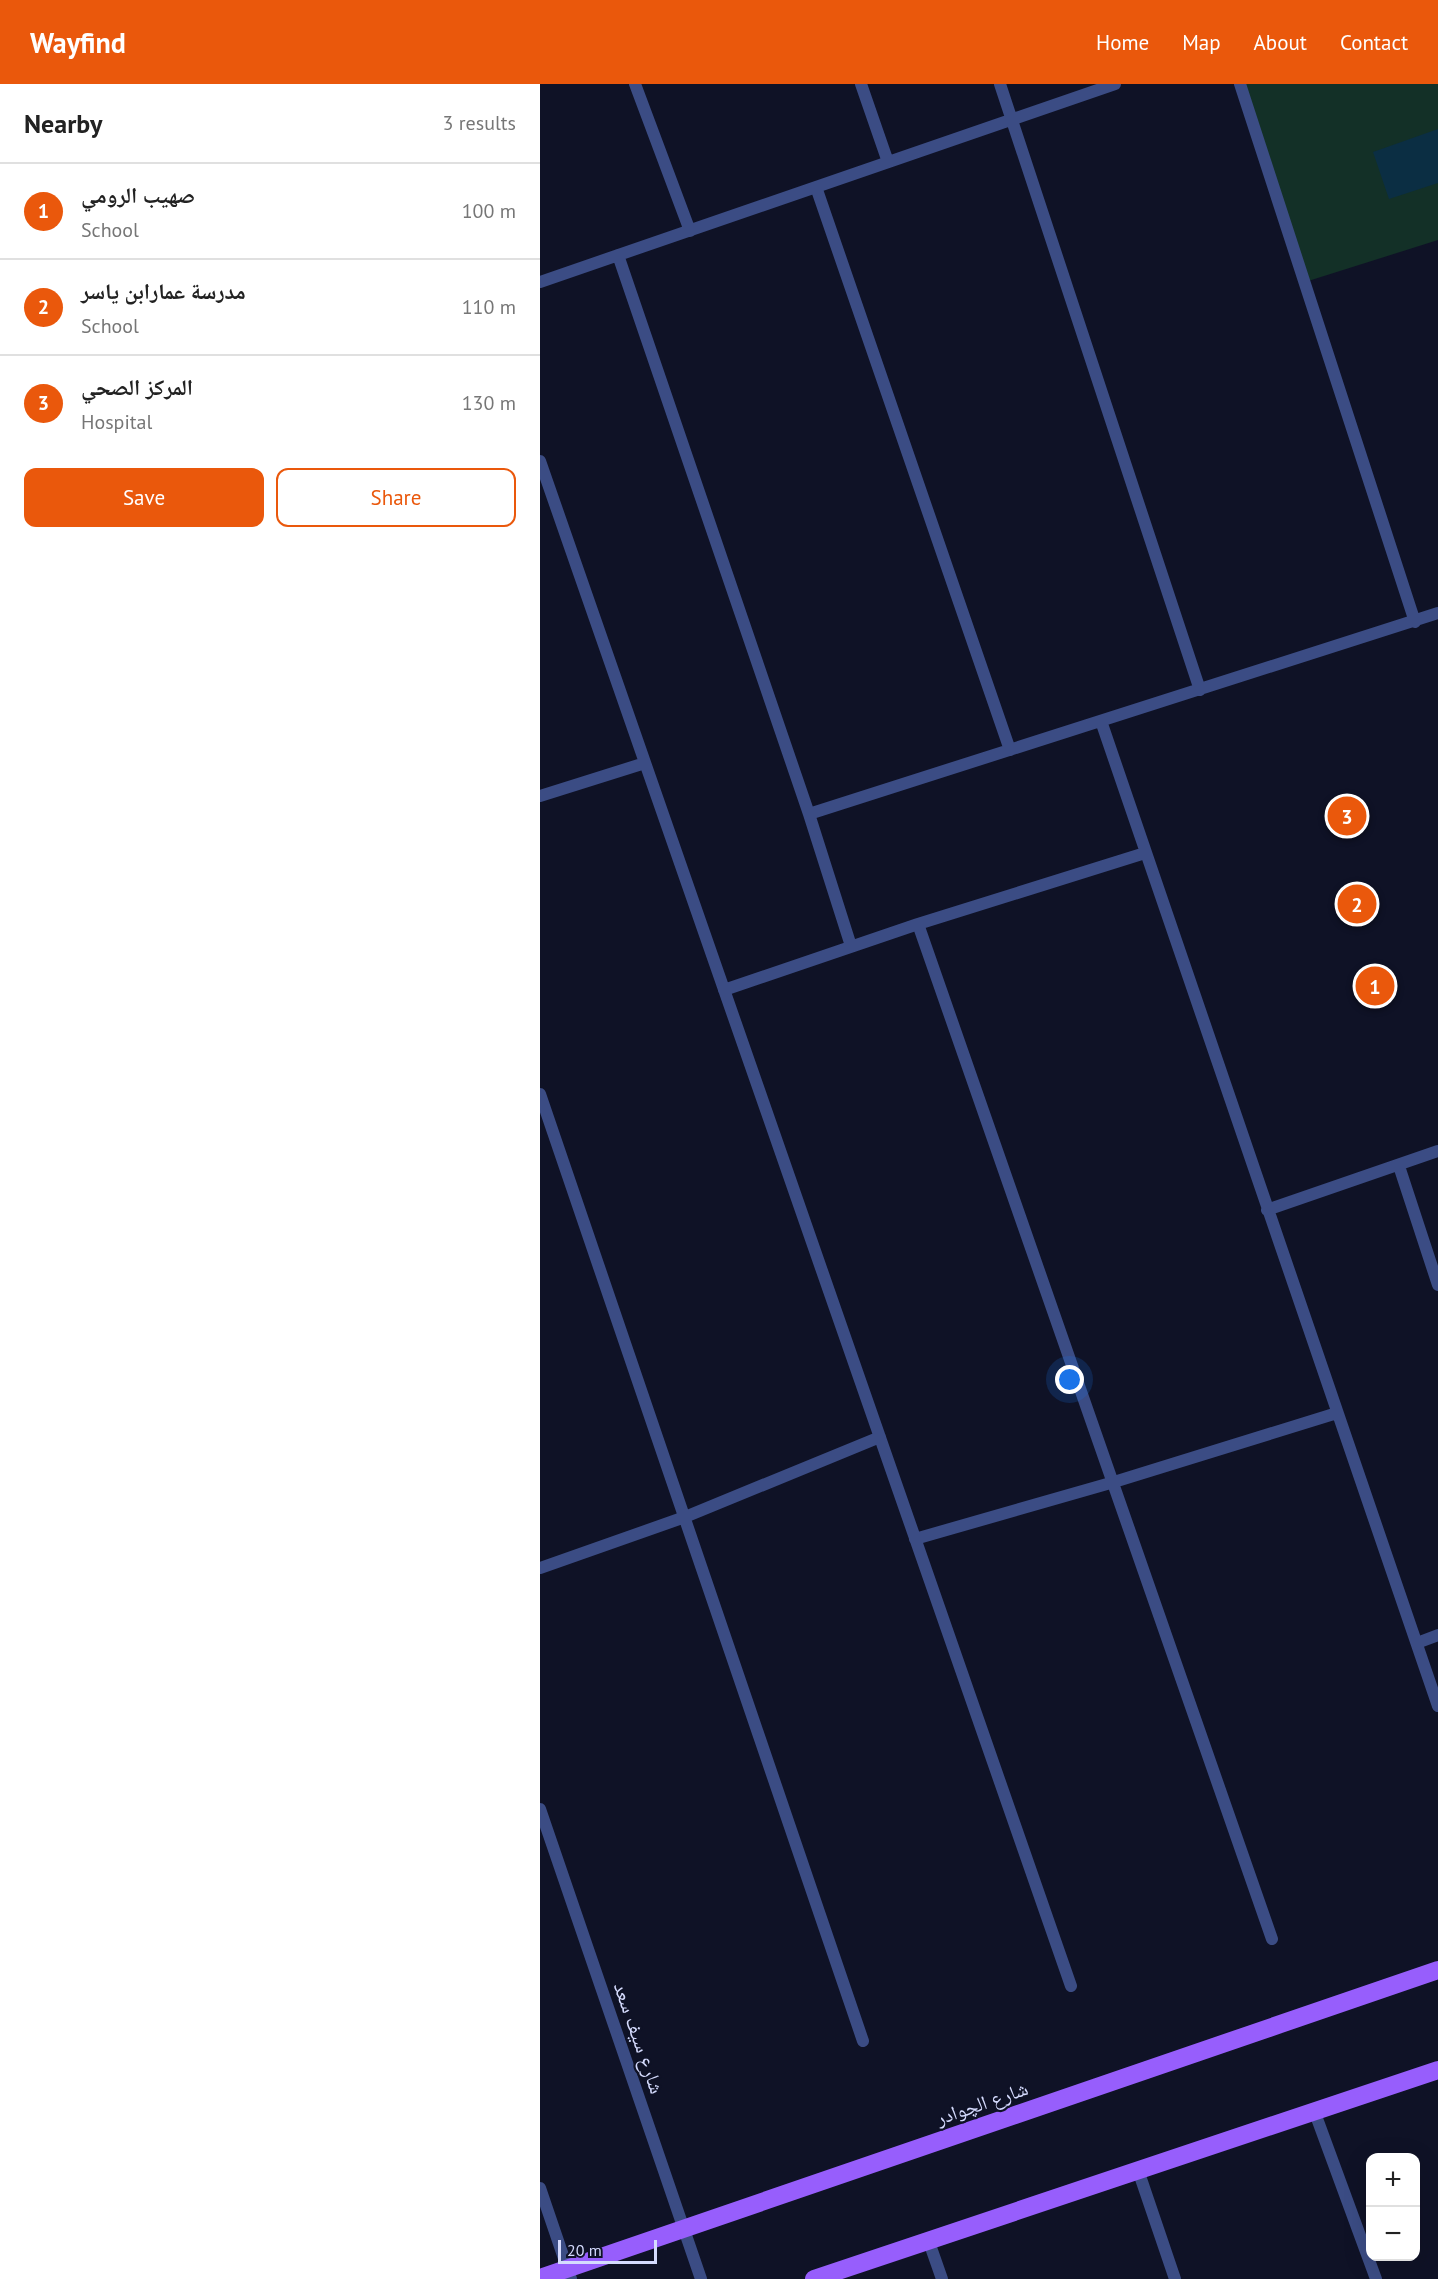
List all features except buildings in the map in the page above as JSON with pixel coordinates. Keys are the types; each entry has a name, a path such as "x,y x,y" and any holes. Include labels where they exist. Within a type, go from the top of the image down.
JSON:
{"main road":[{"name":"شارع الچوادر","path":"540,2278 569,2274 683,2229 1438,1970"},
{"path":"814,2279 1438,2070"}],"street":[{"path":"635,84 690,231"},
{"path":"861,84 888,162"},
{"path":"1000,84 1200,690"},
{"path":"540,282 1115,84"},
{"path":"1240,84 1415,622"},
{"path":"816,187 1010,750"},
{"path":"618,255 809,813 851,946"},
{"path":"540,461 1071,1986"},
{"path":"809,813 1438,613"},
{"path":"1101,721 1438,1707"},
{"path":"540,796 645,763"},
{"path":"724,990 918,924 1145,853"},
{"path":"918,924 1272,1939"},
{"path":"540,1094 863,2042"},
{"path":"1267,1210 1399,1167 1438,1151"},
{"path":"1399,1167 1438,1285"},
{"path":"915,1539 1114,1482 1337,1413"},
{"path":"540,1568 685,1517 880,1437"},
{"path":"1417,1643 1438,1635"},
{"name":"شارع سيف سعد","path":"540,1809 700,2279"},
{"path":"1315,2113 1376,2279"},
{"path":"1138,2170 1175,2279"},
{"path":"540,2188 569,2274"},
{"path":"928,2239 942,2279"}],"green space":[{"path":"1240,84 1438,84 1438,240 1305,282"}],"water":[{"path":"1438,129 1438,183 1389,199 1373,152"}],"place":[{"name":"المركز الصحي","path":"1347,816"},
{"name":"مدرسة عمارابن ياسر","path":"1357,904"},
{"name":"صهيب الرومي","path":"1375,986"}]}
